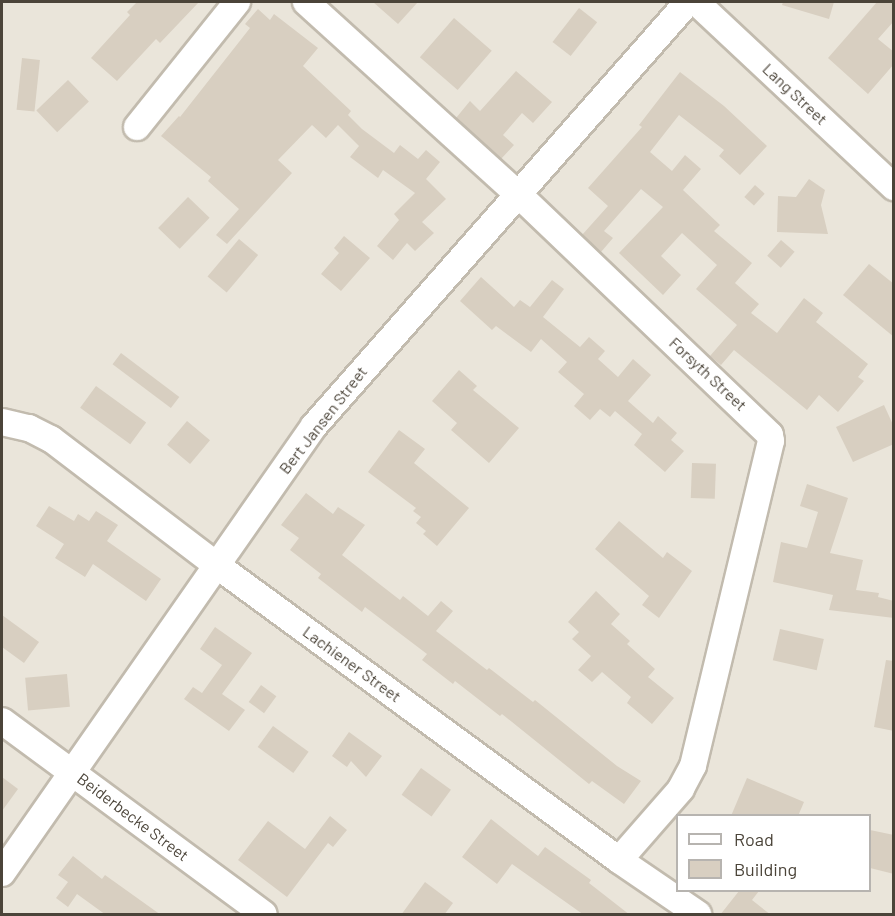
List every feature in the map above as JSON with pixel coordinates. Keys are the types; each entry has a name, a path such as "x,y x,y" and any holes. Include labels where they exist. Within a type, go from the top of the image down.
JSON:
{"street":[{"path":"137,126 237,2"},
{"name":"Forsyth Street","path":"306,2 519,195 765,429 771,441 693,766 681,789 619,860"},
{"name":"Bert Jansen Street","path":"2,873 215,564 314,426 688,2"},
{"name":"Lang Street","path":"696,2 894,187"},
{"name":"Lachiener Street","path":"2,422 28,428 51,439 215,564 619,860 698,915"},
{"name":"Beiderbecke Street","path":"2,721 264,915"}],"shaded area":[{"path":"2,2 893,2 893,914 2,914"}],"building":[{"path":"137,2 199,2 160,43 156,39 117,81 91,58 130,15 127,12"},
{"path":"373,2 418,2 398,24"},
{"path":"783,2 834,2 829,19 782,5"},
{"path":"877,2 894,2 894,21 878,39 894,52 894,64 868,94 828,58"},
{"path":"579,8 597,22 571,56 553,42"},
{"path":"258,9 270,20 274,14 318,48 303,66 351,111 348,115 362,129 394,153 400,145 418,159 426,150 440,162 426,179 446,199 422,222 434,233 415,251 407,243 393,260 377,246 399,220 394,214 415,193 383,170 378,178 350,157 359,146 338,125 326,138 312,125 278,160 292,173 227,244 216,235 239,209 208,181 211,177 161,136 180,117 250,28 245,24"},
{"path":"454,18 492,51 458,90 420,57"},
{"path":"22,58 40,60 34,112 17,110"},
{"path":"516,71 552,102 533,123 522,113 503,135 514,145 501,159 456,118 470,101 480,111"},
{"path":"680,72 724,106 767,146 740,175 719,156 724,150 679,115 650,152 672,171 685,155 701,169 683,190 720,225 714,231 752,263 735,283 759,304 751,313 777,333 804,298 823,313 816,322 868,364 858,377 864,381 838,412 819,395 807,410 734,350 721,365 710,356 737,325 696,289 717,265 682,233 661,256 681,275 663,295 619,253 663,207 641,189 604,231 613,238 601,252 582,235 608,206 588,188 642,127 639,125"},
{"path":"68,80 89,102 57,132 36,111"},
{"path":"809,179 825,190 821,205 828,234 777,232 778,196 796,197"},
{"path":"755,185 765,194 754,206 744,197"},
{"path":"188,197 210,218 180,249 158,228"},
{"path":"344,236 370,258 341,291 321,274 339,253 334,248"},
{"path":"239,239 258,255 227,293 208,277"},
{"path":"781,240 795,252 781,268 767,256"},
{"path":"869,264 894,284 894,337 843,295"},
{"path":"481,277 514,307 520,300 530,307 552,280 564,289 543,317 580,347 589,337 605,351 598,359 618,377 633,359 651,375 628,401 653,423 658,416 677,433 671,440 684,451 665,472 634,445 642,434 615,411 610,417 600,409 590,420 574,406 584,394 558,372 567,362 541,339 531,352 496,326 492,330 460,301"},
{"path":"121,353 179,397 171,408 113,364"},
{"path":"459,370 477,386 473,390 519,428 489,463 451,430 457,423 432,401"},
{"path":"96,386 146,422 130,444 80,408"},
{"path":"884,405 894,427 894,444 853,462 836,427"},
{"path":"187,421 210,440 190,464 167,445"},
{"path":"399,430 425,449 414,463 469,508 437,546 423,534 426,531 416,523 421,517 413,511 416,508 368,472"},
{"path":"692,463 716,464 715,499 691,498"},
{"path":"807,484 848,498 830,553 863,560 856,590 879,593 878,597 894,601 894,618 829,610 833,595 773,582 781,542 807,548 818,512 800,506"},
{"path":"306,493 333,514 338,507 365,525 342,555 400,600 403,596 428,616 441,601 453,611 436,631 487,670 489,668 533,702 535,700 617,766 641,781 624,804 592,781 589,784 502,714 500,716 455,681 453,684 422,660 427,654 365,607 362,612 318,578 321,574 290,550 299,538 281,525"},
{"path":"49,506 74,521 78,514 89,521 96,511 118,525 107,541 161,579 146,601 93,564 85,577 55,558 64,544 36,526"},
{"path":"619,521 663,558 667,552 692,571 659,618 642,605 649,596 595,549"},
{"path":"596,591 620,614 611,624 630,641 627,644 655,669 648,677 674,698 652,724 627,703 631,697 602,672 592,682 578,670 591,656 572,639 579,632 568,622"},
{"path":"2,615 39,642 24,663 2,647"},
{"path":"215,627 252,653 222,694 245,710 229,731 184,699 193,687 202,693 222,665 200,649"},
{"path":"780,629 824,639 817,670 773,660"},
{"path":"886,660 894,661 894,731 874,727"},
{"path":"67,674 70,707 28,711 25,678"},
{"path":"261,685 276,696 264,713 249,702"},
{"path":"273,726 309,752 293,773 258,747"},
{"path":"349,732 382,756 366,777 351,761 347,767 332,756"},
{"path":"421,768 451,790 432,816 402,795"},
{"path":"2,777 18,789 2,811"},
{"path":"747,778 804,802 799,814 732,814"},
{"path":"330,816 347,830 333,847 328,843 287,897 238,860 268,821 305,849"},
{"path":"491,819 538,856 545,847 591,880 589,883 630,915 584,915 512,864 497,884 462,857"},
{"path":"871,830 894,835 894,874 871,868"},
{"path":"73,856 102,879 105,875 161,915 106,915 77,894 68,907 56,898 68,882 58,875"},
{"path":"425,882 453,903 444,915 401,915"},
{"path":"738,892 758,892 752,900 771,915 720,915"}]}
